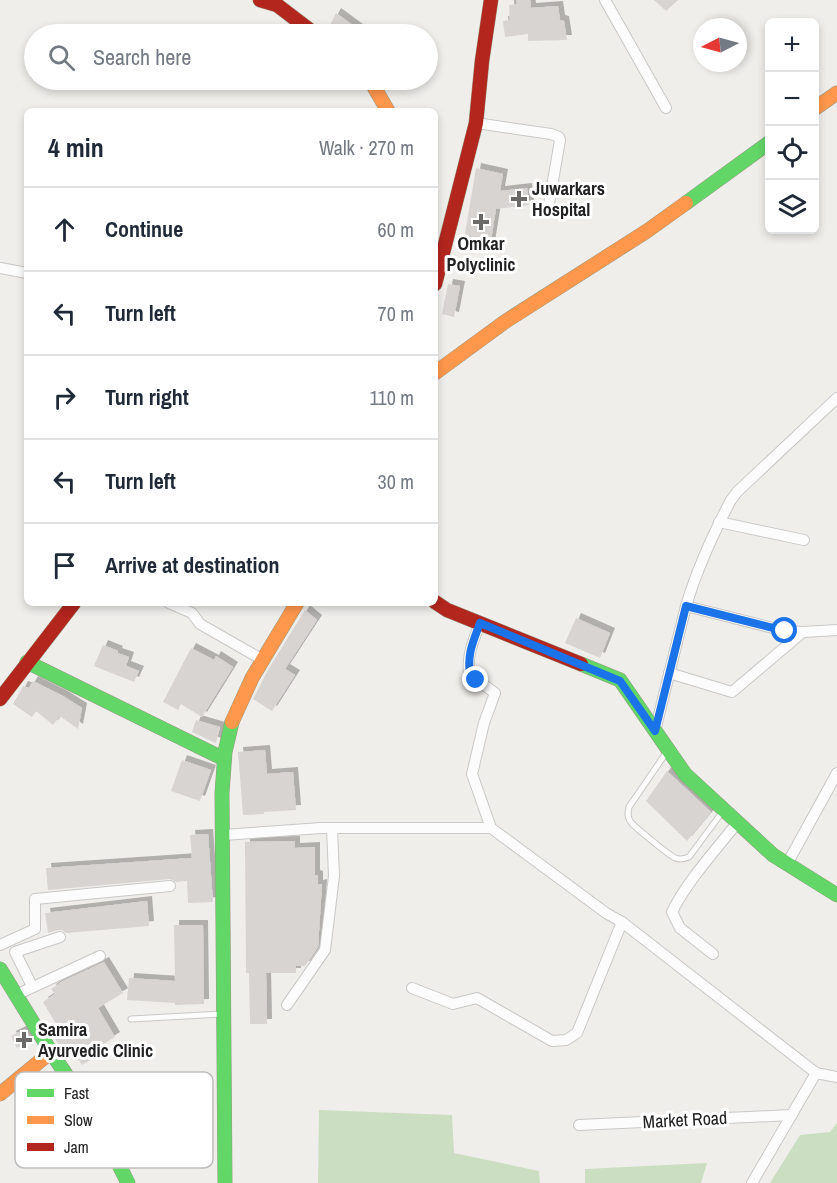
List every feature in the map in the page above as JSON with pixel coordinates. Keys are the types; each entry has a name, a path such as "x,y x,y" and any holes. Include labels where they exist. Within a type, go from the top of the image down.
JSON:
{"street":[{"path":"260,0 277,5 302,24"},
{"path":"438,274 476,123 491,0"},
{"path":"605,0 666,108"},
{"path":"375,90 386,108"},
{"path":"819,106 837,93"},
{"path":"476,123 559,137 561,140 549,204"},
{"path":"438,371 506,321 647,231 765,146"},
{"path":"438,265 439,270"},
{"path":"0,268 24,272"},
{"path":"655,731 686,606 698,570 731,500 837,398"},
{"path":"719,522 804,540"},
{"path":"438,604 447,610 620,681 685,774 773,855 837,895"},
{"path":"0,699 4,684 27,662 72,606"},
{"path":"176,606 192,613 200,624 263,660"},
{"path":"225,1183 221,797 224,759 231,725 247,687 295,606"},
{"path":"686,606 785,631 837,630"},
{"path":"480,623 470,648 468,664 470,674 495,693 484,723 472,774 491,828 606,913 622,922 816,1073 837,1077"},
{"path":"669,673 732,692 803,632"},
{"path":"27,662 224,759"},
{"path":"787,864 837,773"},
{"path":"713,954 680,928 672,912 689,884 737,823"},
{"path":"223,835 332,828 491,828"},
{"path":"287,1005 326,950 334,876 332,828"},
{"path":"0,945 35,929 35,899 170,886"},
{"path":"412,988 453,1004 477,998 552,1041 566,1040 577,1033 622,922"},
{"path":"32,986 15,952 60,937"},
{"path":"16,995 100,956"},
{"path":"0,969 64,1072"},
{"path":"27,1072 51,1052"},
{"path":"752,1183 816,1073"},
{"path":"0,1094 15,1082"},
{"name":"Market Road","path":"579,1125 792,1115"},
{"path":"120,1168 128,1183"}],"lane":[{"path":"668,750 628,807 627,814 631,822 665,851 677,859 684,859 689,857 724,810"},
{"path":"131,1019 223,1014"}],"green space":[{"path":"319,1110 452,1115 454,1153 539,1171 540,1183 318,1183"},
{"path":"837,1123 837,1183 770,1183 800,1135 830,1132"},
{"path":"707,1163 701,1183 585,1183 585,1169"}],"building":[{"path":"516,0 530,0 531,8 558,6 560,20 564,21 567,40 528,41 528,34 505,37 503,21 510,20 509,5 517,4"},
{"path":"654,0 678,0 666,11"},
{"path":"336,13 351,24 330,24"},
{"path":"476,168 503,174 500,191 527,188 529,205 496,209 489,252 463,246"},
{"path":"448,284 460,286 454,317 442,314"},
{"path":"305,610 317,620 285,669 295,675 272,711 253,699 269,668"},
{"path":"576,618 610,633 600,658 565,643"},
{"path":"103,645 129,657 126,666 139,671 134,682 94,666"},
{"path":"191,648 214,660 216,656 233,667 202,717 181,704 178,710 163,702"},
{"path":"33,681 82,708 78,729 60,716 53,725 36,711 32,717 13,704 23,686 29,688"},
{"path":"196,720 220,727 216,743 192,732"},
{"path":"265,750 267,774 293,772 296,810 243,815 238,752"},
{"path":"182,760 211,770 200,801 171,791"},
{"path":"667,771 711,812 687,841 646,801"},
{"path":"208,834 213,902 188,903 187,881 176,882 170,879 48,890 46,868 192,858 190,835"},
{"path":"295,841 295,848 315,847 315,875 318,876 318,885 322,884 318,947 305,966 296,966 296,973 266,973 267,1024 250,1024 249,973 246,973 245,842"},
{"path":"147,901 149,926 66,933 58,930 48,933 45,913"},
{"path":"174,925 203,925 204,1004 175,1005 175,1003 127,1000 129,978 175,981"},
{"path":"104,962 123,993 98,1008 115,1037 94,1050 97,1056 82,1065 70,1046 63,1051 51,1033 58,1027 43,1002 55,994 51,989 63,981"},
{"path":"25,1029 32,1041 17,1048 11,1036"}],"traffic: fast":[{"path":"686,203 765,146"},
{"path":"27,662 224,759"},
{"path":"581,664 620,680 685,774 773,855 837,895"},
{"path":"225,1183 222,793 225,752 232,722"},
{"path":"0,969 64,1072"},
{"path":"120,1168 128,1183"}],"traffic: slow":[{"path":"376,90 386,108"},
{"path":"819,106 837,93"},
{"path":"438,371 506,321 647,231 686,203"},
{"path":"232,722 252,678 295,606"},
{"path":"27,1072 51,1052"},
{"path":"0,1094 15,1082"}],"traffic: jam":[{"path":"260,0 277,5 302,24"},
{"path":"438,272 476,123 491,0"},
{"path":"438,604 447,610 581,664"},
{"path":"0,699 72,606"}],"place":[{"name":"Juwarkars Hospital","path":"519,199"},
{"name":"Omkar Polyclinic","path":"481,222"},
{"name":"Samira Ayurvedic Clinic","path":"24,1040"}],"route":[{"path":"476,680 470,674 468,664 470,648 480,623 620,681 655,731 686,606 785,631"}]}
